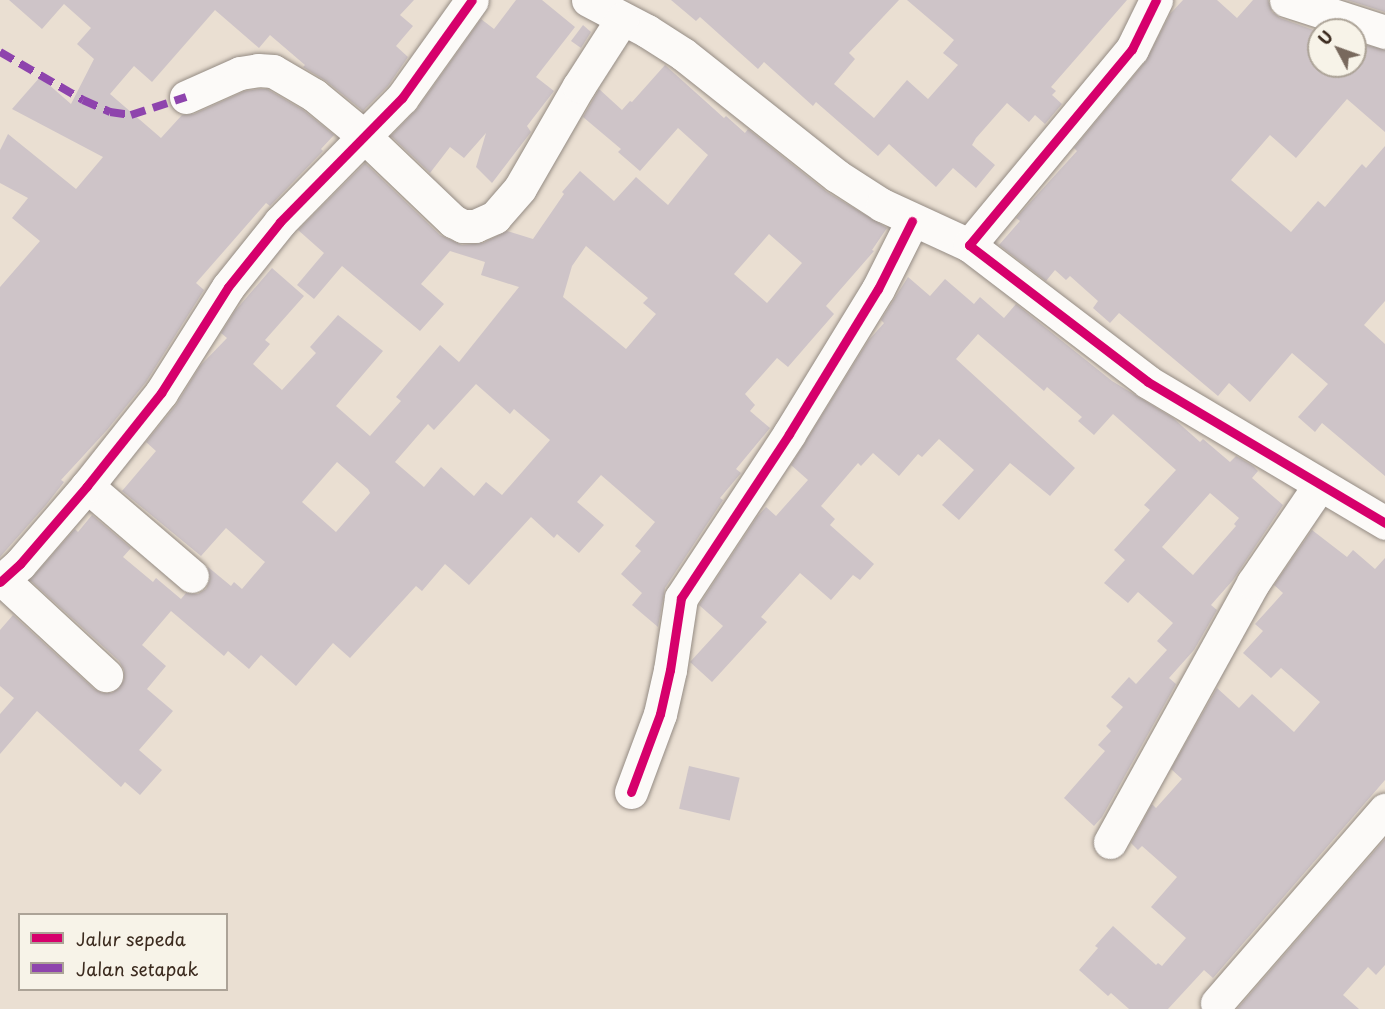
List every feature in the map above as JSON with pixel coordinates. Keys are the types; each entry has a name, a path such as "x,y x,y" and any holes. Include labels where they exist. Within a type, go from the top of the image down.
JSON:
{"street":[{"path":"106,675 2,581 87,486 161,393 228,287 280,222 402,98 472,0"},
{"path":"588,0 683,54 837,176 909,228 969,245 1148,382 1319,486 1385,523"},
{"path":"969,245 1132,49 1156,0"},
{"path":"1286,0 1385,32"},
{"path":"186,97 240,73 258,70 273,71 314,95 365,137 453,221 463,226 475,226 495,218 520,188 579,86 622,19"},
{"path":"631,792 660,714 670,670 681,598 789,434 878,289 909,228"},
{"path":"87,486 192,576"},
{"path":"1110,842 1253,583 1319,486"},
{"path":"1217,1003 1385,810"}],"building":[{"path":"9,0 414,0 400,15 413,26 396,46 408,57 388,86 363,111 326,81 303,67 305,65 270,35 259,48 215,10 152,82 134,66 110,94 161,138 182,115 194,114 245,91 259,89 267,89 303,110 334,135 321,149 323,151 270,206 266,203 196,283 204,290 146,382 107,430 61,480 64,482 46,505 0,557 0,287 40,241 12,218 28,198 0,183 0,150 8,134 76,189 103,157 12,109 40,77 71,104 94,59 77,44 91,28 64,4 42,29"},
{"path":"516,0 542,0 575,27 536,77 554,91 527,126 531,132 492,183 476,167 486,133 464,158 450,147 430,173 391,136 417,109 481,19 494,29"},
{"path":"671,0 899,0 849,53 855,59 834,84 874,118 907,80 928,99 958,65 943,53 954,40 907,0 1127,0 1051,87 1056,91 1052,95 1062,104 1045,124 1035,115 1029,122 1007,103 976,138 972,145 995,165 976,188 953,168 936,187 889,144 878,156 816,102 813,106 764,62 758,69 700,17 696,21"},
{"path":"1183,0 1217,0 1237,18 1253,0 1268,0 1272,12 1280,18 1307,28 1307,78 1367,78 1367,45 1385,50 1385,132 1347,99 1296,158 1270,135 1231,180 1291,232 1318,201 1325,207 1362,164 1366,168 1385,146 1385,301 1364,325 1385,344 1385,476 1322,423 1315,432 1298,417 1328,384 1292,353 1250,402 1229,383 1218,396 1119,313 1110,323 1093,308 1098,301 1070,276 1066,280 1055,270 1046,281 999,245 1020,221 1016,218 1077,151 1074,148 1146,61 1170,14"},
{"path":"1347,0 1385,0 1385,12"},
{"path":"583,25 591,32 581,48 571,41"},
{"path":"665,65 724,118 726,116 745,133 748,129 827,192 887,228 872,250 874,251 826,306 834,314 788,367 777,358 745,394 755,405 750,411 770,428 736,469 741,473 720,498 723,500 665,588 658,627 632,605 642,593 621,574 641,551 635,546 655,522 601,475 577,502 604,525 579,553 557,534 554,538 531,517 469,585 445,564 422,591 416,586 350,658 333,643 296,686 261,655 249,669 228,651 224,656 171,611 142,645 166,666 147,689 173,711 139,750 162,770 140,795 125,782 121,787 37,711 0,754 0,714 14,698 0,686 0,630 13,615 94,689 102,693 112,693 124,680 124,670 119,661 30,580 75,529 78,532 92,515 131,548 123,557 153,582 156,578 181,599 186,593 198,594 206,589 210,579 208,567 231,586 234,582 242,589 265,562 226,528 201,556 122,491 156,451 146,442 176,405 200,366 227,338 221,333 235,311 272,268 304,296 265,340 270,344 253,364 282,390 316,353 310,347 338,315 383,351 336,406 370,436 401,401 396,397 440,345 459,362 519,287 481,275 485,262 450,251 421,284 444,304 420,331 342,266 314,299 297,285 324,253 298,230 365,163 440,235 462,245 483,243 507,231 533,239 564,194 562,192 580,171 614,201 636,177 668,205 708,155 678,128 640,171 618,152 621,149 583,117 599,89 622,110 630,101 632,102","holes":["769,234 802,263 767,303 734,274","586,246 648,298 643,303 656,314 626,349 563,297 572,266","476,384 510,414 514,409 550,440 502,495 486,482 474,496 441,467 424,487 395,462 428,424 434,430","337,462 370,493 336,532 302,502"]},
{"path":"908,277 930,296 945,279 974,304 980,297 1004,318 1016,304 1112,381 1173,418 1200,442 1203,439 1230,462 1236,456 1253,466 1258,471 1252,478 1283,505 1233,580 1211,605 1217,610 1194,650 1169,678 1176,684 1102,817 1094,826 1064,798 1105,751 1098,745 1111,731 1106,726 1123,707 1111,697 1129,677 1136,684 1167,650 1157,641 1173,623 1138,592 1128,603 1104,583 1125,560 1114,550 1150,510 1144,505 1176,470 1113,414 1094,435 1078,421 1082,417 1047,387 1044,391 978,334 956,359 1075,468 1050,496 1010,463 959,520 942,505 974,470 939,439 922,457 918,454 899,476 873,453 861,466 858,463 821,506 835,519 830,525 874,564 860,580 853,575 831,600 800,573 761,617 767,622 712,682 690,662 723,626 699,605 757,517 766,507 776,516 808,480 791,465 868,341 884,323 881,320","holes":["1210,493 1239,518 1234,524 1236,526 1193,575 1162,547"]},
{"path":"1312,530 1347,557 1353,550 1375,569 1385,558 1385,780 1213,978 1204,970 1168,1009 1129,1009 1111,993 1108,996 1079,970 1098,948 1095,946 1113,926 1156,965 1158,963 1162,966 1186,938 1151,907 1177,877 1142,846 1138,850 1131,843 1152,804 1156,808 1182,779 1171,769 1217,688 1239,708 1252,694 1294,732 1320,702 1281,668 1271,678 1243,653 1263,631 1255,624 1283,593 1274,585"},
{"path":"689,766 740,778 730,821 679,809"},
{"path":"1385,839 1385,965 1376,975 1368,967 1343,995 1359,1009 1237,1009"}],"marked path":[{"path":"0,52 83,100 110,112 131,115 186,97"}],"cycle path":[{"path":"0,582 20,564 87,486 161,393 228,287 280,222 402,98 472,0"},
{"path":"1156,0 1132,49 969,245 1148,382 1385,523"},
{"path":"631,792 660,714 670,670 681,598 789,434 878,289 912,221"}]}
